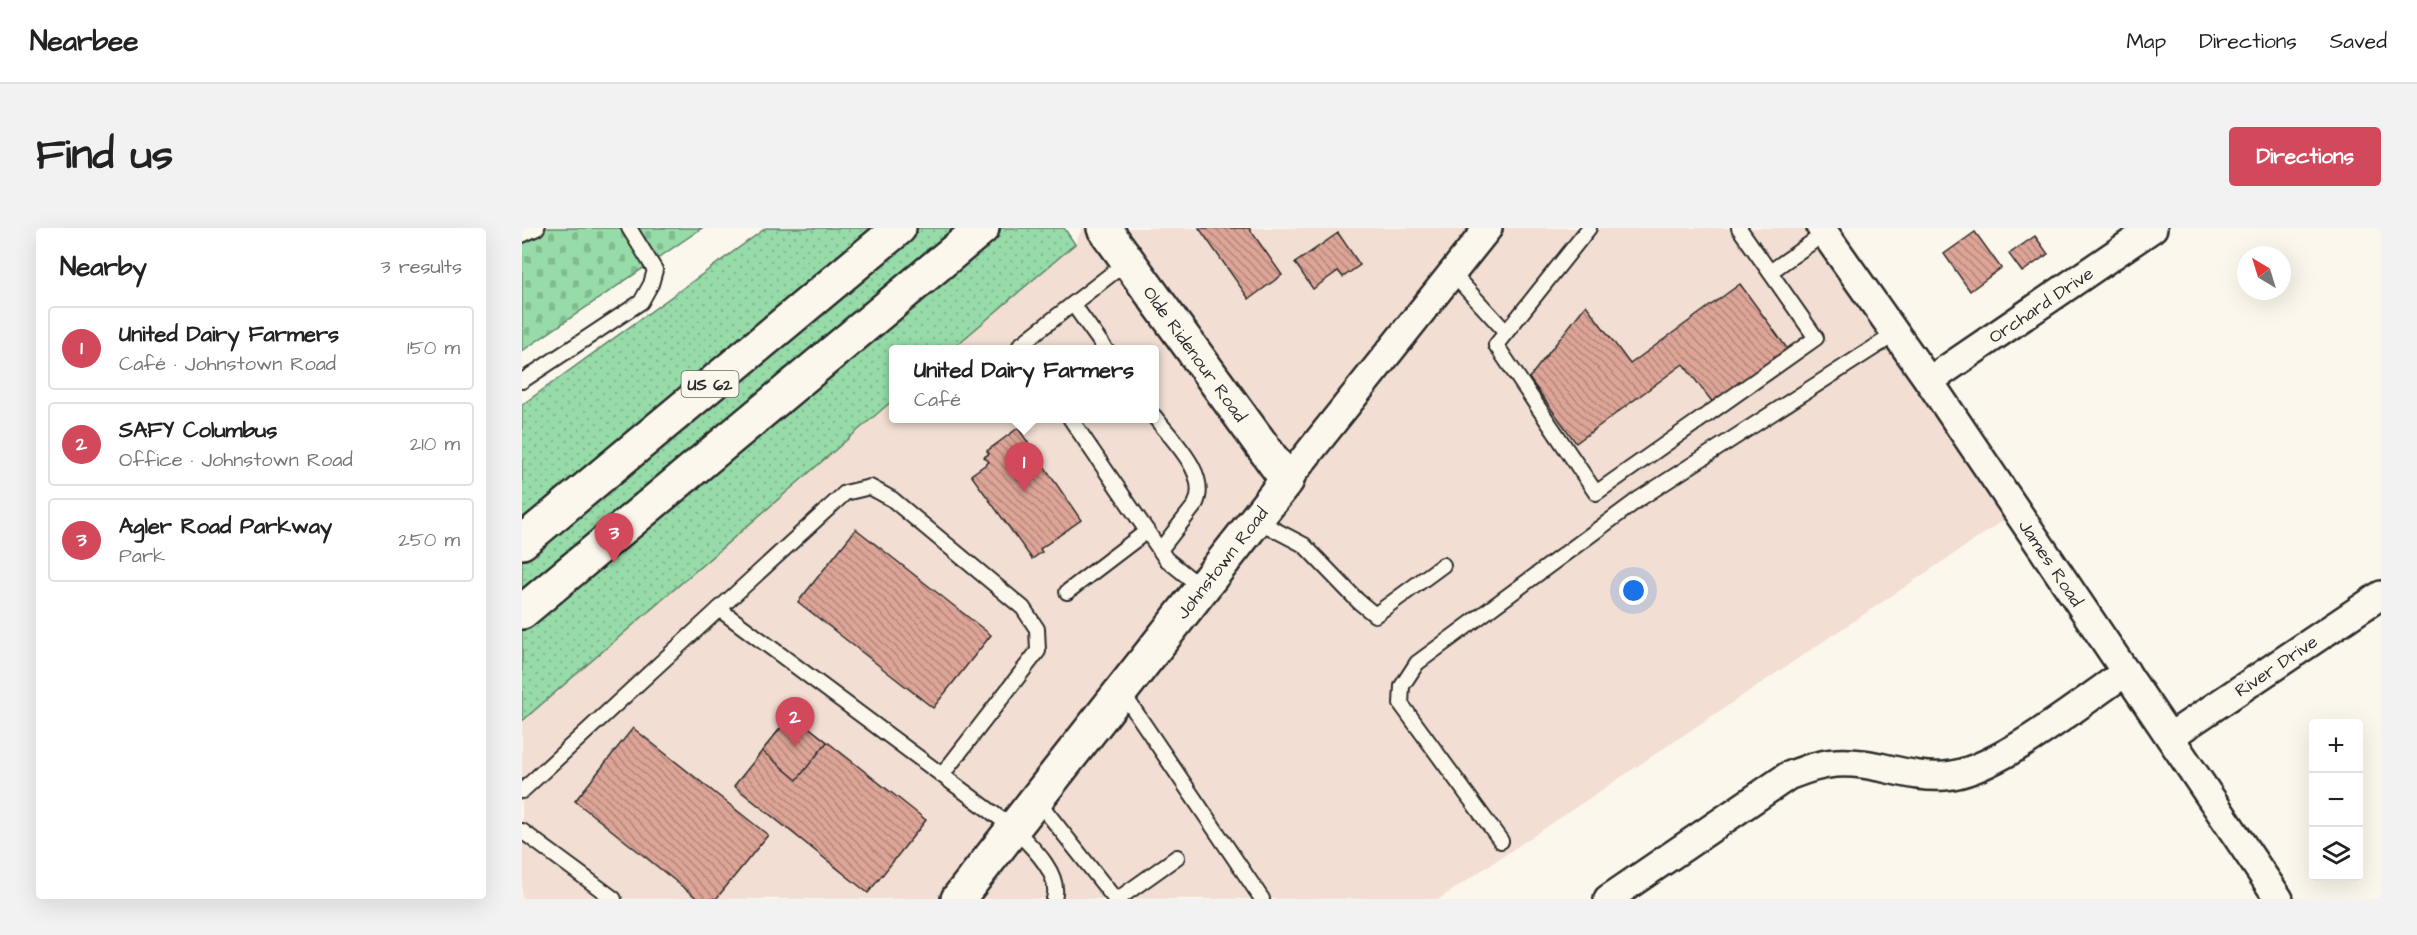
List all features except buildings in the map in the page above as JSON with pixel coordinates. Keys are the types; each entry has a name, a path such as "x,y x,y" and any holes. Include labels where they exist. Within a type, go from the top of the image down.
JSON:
{"main road":[{"name":"US 62","path":"522,542 899,228"},
{"name":"US 62","path":"522,612 982,228"},
{"name":"Olde Ridenour Road","path":"1104,228 1287,480"},
{"name":"Johnstown Road","path":"958,899 1287,480"}],"street":[{"name":"Johnstown Road","path":"1287,480 1488,228"},
{"name":"Orchard Drive","path":"1929,381 2153,228"},
{"name":"James Road","path":"1823,230 1929,381 2279,899"},
{"name":"River Drive","path":"2170,736 2381,595"},
{"path":"1608,899 1788,776 1814,766 1838,762 1911,776 1947,776 1973,769 2008,751 2126,672"}],"lane":[{"path":"522,235 537,228"},
{"path":"522,381 641,302 651,284 655,270 629,228"},
{"path":"1589,228 1496,345 1596,493 1816,338 1739,228"},
{"path":"1770,272 1823,230"},
{"path":"1023,345 1128,261"},
{"path":"1452,273 1506,332"},
{"path":"1073,304 1102,345"},
{"path":"1501,841 1401,704 1402,686 1417,663 1639,499 1895,334"},
{"path":"1159,422 1200,483 1199,497 1195,505 1160,550"},
{"path":"1073,423 1166,559 1202,588"},
{"path":"522,791 845,493 870,487 892,499 1023,608 1037,629 1038,651 942,775"},
{"path":"1256,520 1304,545 1358,601 1375,615 1443,566"},
{"path":"1067,592 1147,531"},
{"path":"719,609 1013,828 1042,856 1051,874 1054,899"},
{"path":"1122,692 1263,899"},
{"path":"1036,798 1116,899 1177,857"},
{"path":"522,831 614,899"}],"shaded area":[{"path":"1082,228 1842,228 2030,503 1439,899 522,899 522,721 889,403 889,423 1159,423 1159,345 957,345 1075,244"}],"green space":[{"path":"522,228 702,228 522,351"},
{"path":"766,228 1064,228 1075,244 957,345 889,345 889,403 522,721 522,405"}],"place":[{"name":"United Dairy Farmers","path":"1024,492"},
{"name":"Agler Road Parkway","path":"614,563"},
{"name":"SAFY Columbus","path":"795,747"}]}
